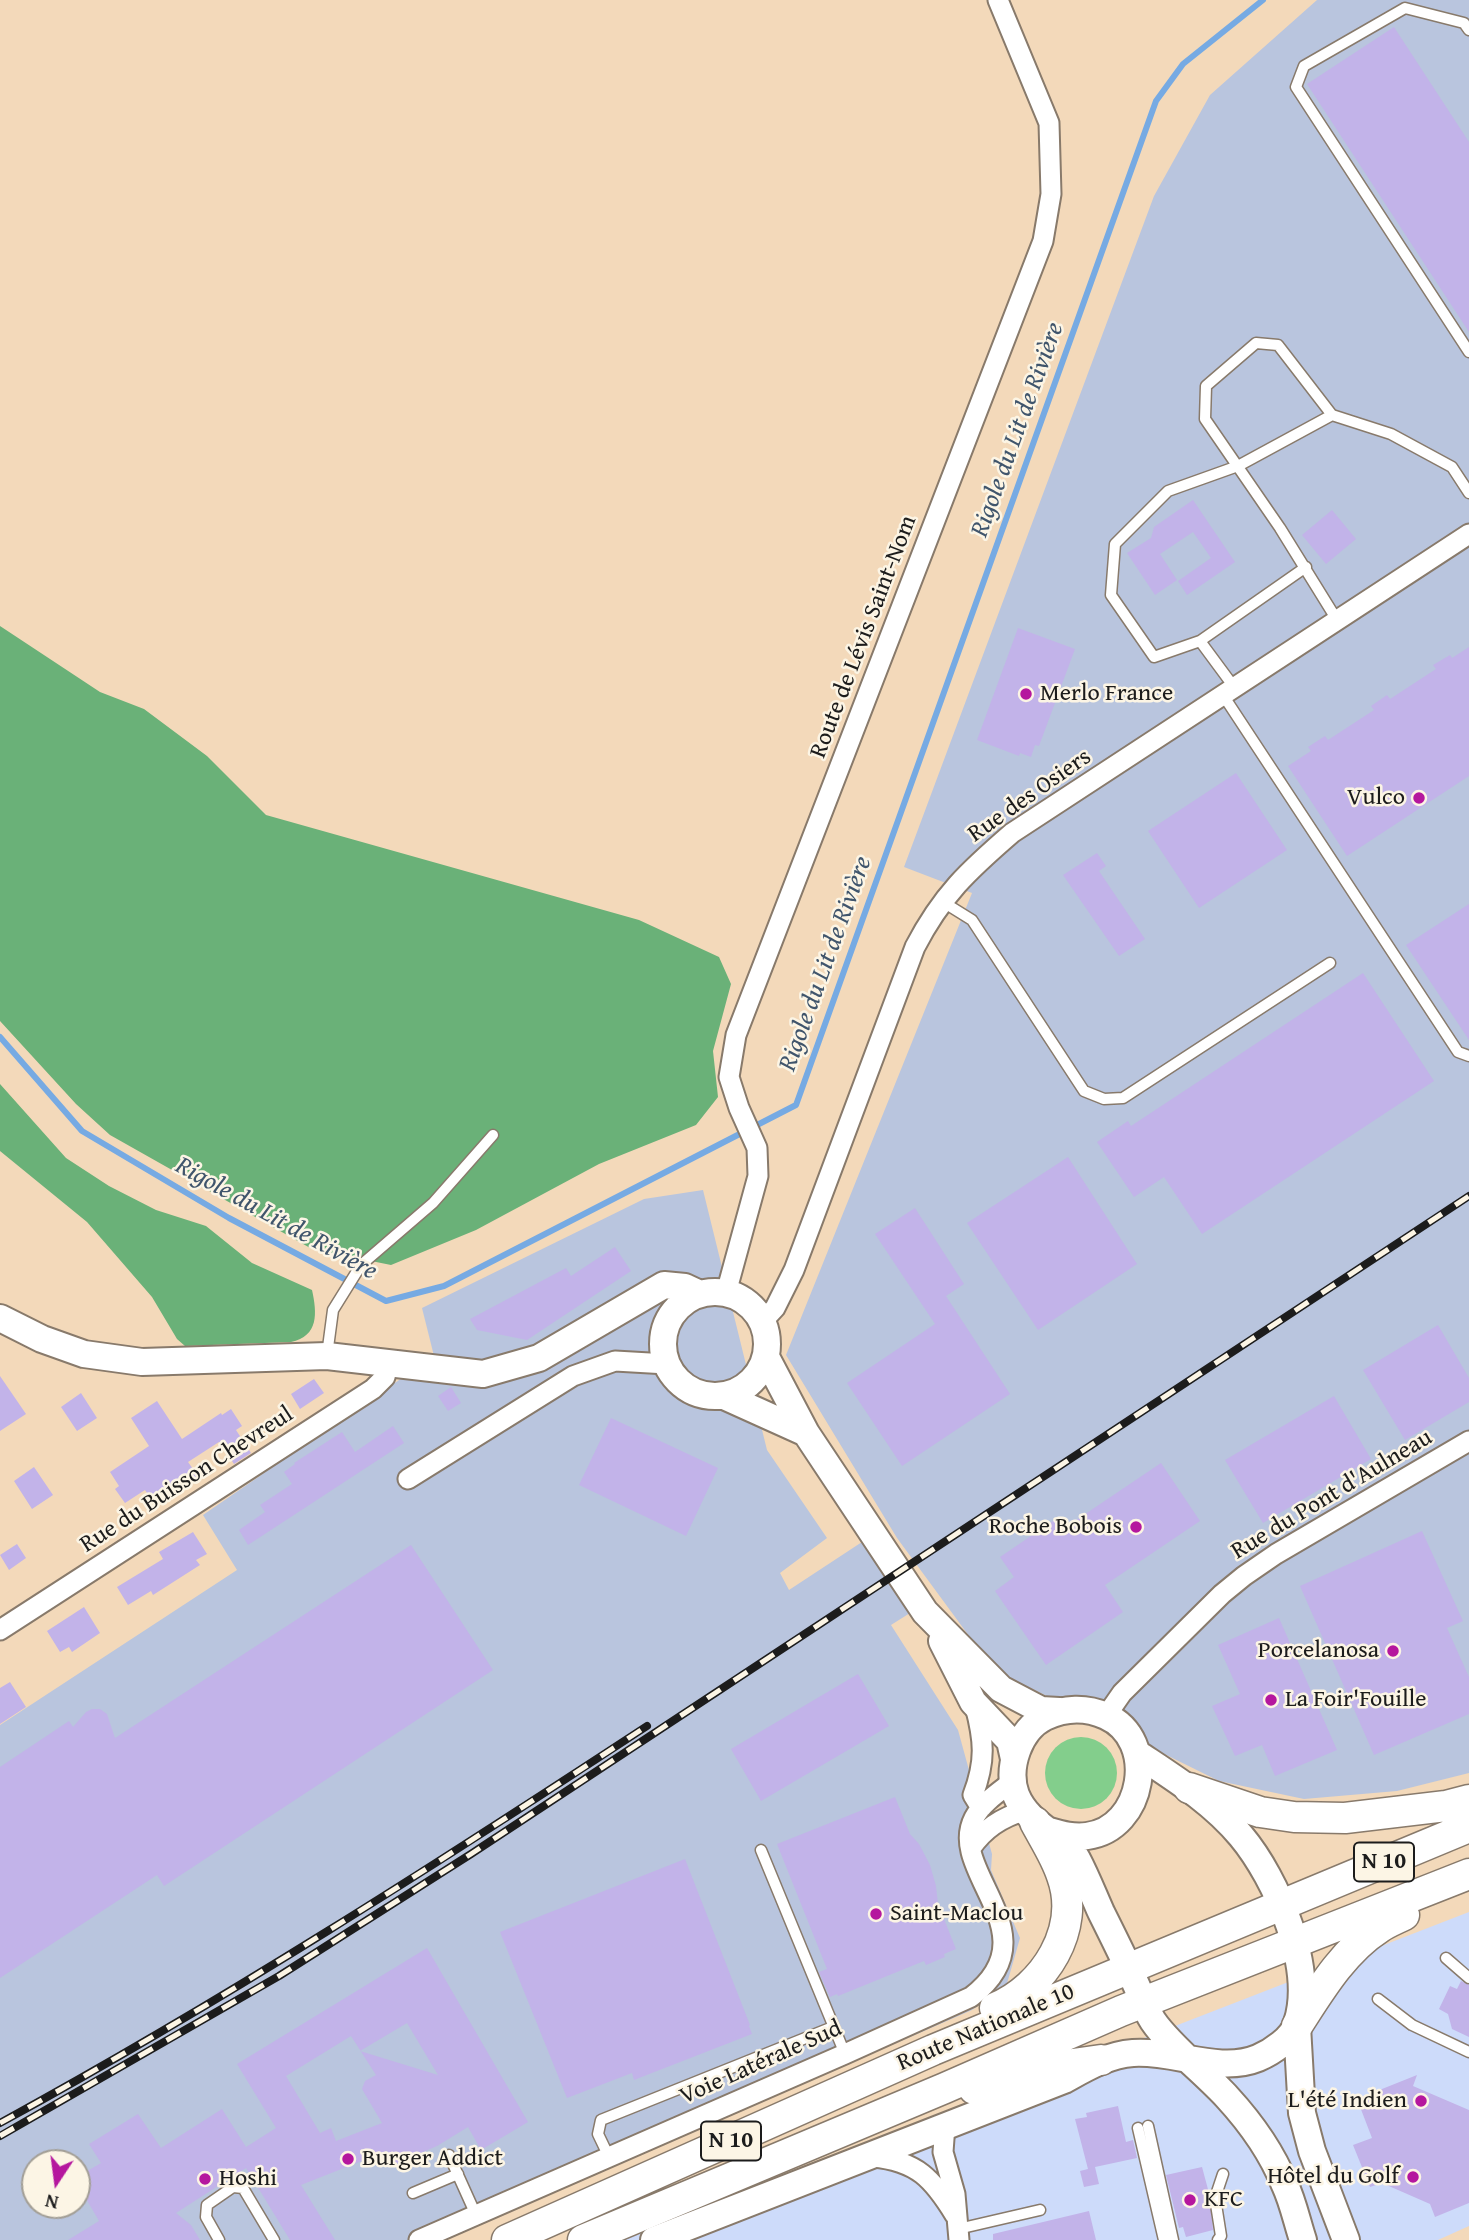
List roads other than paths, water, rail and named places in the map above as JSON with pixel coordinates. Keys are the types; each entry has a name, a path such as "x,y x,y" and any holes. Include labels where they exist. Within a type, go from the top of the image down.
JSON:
{"main road":[{"path":"1189,1788 1260,1812 1294,1817 1345,1818 1446,1806 1469,1800"},
{"path":"933,2050 955,2025 1002,2006 1029,1986 1049,1964 1062,1941 1069,1907 1062,1875 1035,1821"},
{"name":"Route Nationale 10","path":"507,2240 933,2050 1469,1827"},
{"path":"1297,2026 1348,1955 1378,1928 1437,1901 1458,1878"},
{"name":"N 10","path":"583,2240 1111,2015 1458,1878"},
{"path":"945,2088 988,2089 1059,2066 1101,2060"}],"street":[{"name":"Route de Lévis Saint-Nom","path":"713,1294 758,1176 757,1148 729,1077 736,1035 1043,241 1051,194 1049,123 998,0"},
{"name":"Rue des Osiers","path":"762,1322 775,1308 794,1270 915,947 932,915 970,869 1012,833 1469,534"},
{"path":"0,1318 42,1339 84,1354 142,1362 327,1356 483,1374 524,1364 557,1349 631,1302 664,1285 685,1287 713,1294 748,1304 762,1322 767,1339 766,1357 760,1371 751,1383 738,1391 723,1395 696,1393 684,1386 667,1364 664,1341 670,1319 678,1308 713,1294"},
{"path":"631,1302 670,1319"},
{"path":"766,1357 806,1433 925,1612 974,1702 1010,1741 1016,1794 1035,1821 1076,1856 1153,2022 1228,2099 1265,2146 1286,2185 1303,2240"},
{"path":"408,1479 573,1376 615,1361 667,1364"},
{"name":"Rue du Buisson Chevreul","path":"0,1630 373,1390 385,1377 389,1362"},
{"path":"723,1395 806,1433"},
{"name":"Rue du Pont d'Aulneau","path":"1106,1716 1122,1693 1222,1594 1244,1576 1276,1554 1469,1441"},
{"path":"925,1612 1001,1689 1041,1710 1083,1710 1106,1716 1117,1723 1130,1738 1138,1755 1140,1773 1134,1799 1122,1818 1110,1828 1090,1836 1067,1836 1013,1814 982,1832 971,1848"},
{"name":"Voie Latérale Sud","path":"419,2240 845,2054 971,1997 987,1984 998,1967 1002,1931 971,1848 972,1821 981,1808 973,1795 981,1776 983,1735 974,1702"},
{"path":"981,1808 1013,1770 1027,1732 1041,1719 1059,1711"},
{"path":"1138,1755 1189,1788 1242,1836 1265,1871 1280,1905 1295,1941 1301,1975 1301,2003 1297,2026 1302,2113 1312,2151 1346,2240"},
{"path":"1400,1811 1469,1786"},
{"path":"654,2240 1065,2080 1101,2060 1130,2053 1235,2064 1256,2059 1273,2050 1297,2026"},
{"path":"945,2126 943,2152 955,2194 958,2229"},
{"path":"868,2157 894,2159 919,2171 939,2189 958,2229"}],"lane":[{"path":"1467,27 1405,8 1304,66 1296,87 1469,352"},
{"path":"1337,620 1306,567 1205,419 1206,386 1256,343 1278,345 1332,415 1391,434 1452,467 1469,493"},
{"path":"1306,567 1200,641 1154,657 1111,595 1115,544 1168,491 1238,467 1332,415"},
{"path":"1200,641 1458,1052 1469,1056"},
{"path":"942,902 972,920 1084,1091 1104,1099 1123,1098 1330,963"},
{"path":"327,1356 333,1310 361,1265 433,1203 493,1135"},
{"path":"761,1850 845,2054"},
{"path":"1469,1968 1446,1958 1469,1978"},
{"path":"1378,1999 1412,2025 1469,2052"},
{"path":"609,2157 598,2134 601,2120 833,2027"},
{"path":"1164,2240 1143,2127 1173,2240"},
{"path":"449,2155 476,2215"},
{"path":"413,2193 458,2174"},
{"path":"1218,2240 1221,2236 1215,2198 1223,2174"},
{"path":"219,2240 206,2217 207,2204 233,2187 243,2188 274,2240"},
{"path":"958,2229 1040,2210"}],"waterway":[{"name":"Rigole du Lit de Rivière","path":"0,1037 82,1131 229,1218 386,1301 444,1286 796,1105 1156,101 1183,64 1263,0"}],"railway":[{"path":"0,2136 279,1976 471,1854 1469,1196"},
{"path":"0,2123 246,1981 488,1830 647,1726"}],"place":[{"name":"Merlo France","path":"1026,694"},
{"name":"Vulco","path":"1419,798"},
{"name":"Roche Bobois","path":"1136,1527"},
{"name":"Porcelanosa","path":"1393,1651"},
{"name":"La Foir'Fouille","path":"1271,1700"},
{"name":"Saint-Maclou","path":"876,1914"},
{"name":"L'été Indien","path":"1421,2101"},
{"name":"Burger Addict","path":"348,2159"},
{"name":"Hôtel du Golf","path":"1413,2177"},
{"name":"Hoshi","path":"205,2179"},
{"name":"KFC","path":"1190,2200"}]}
